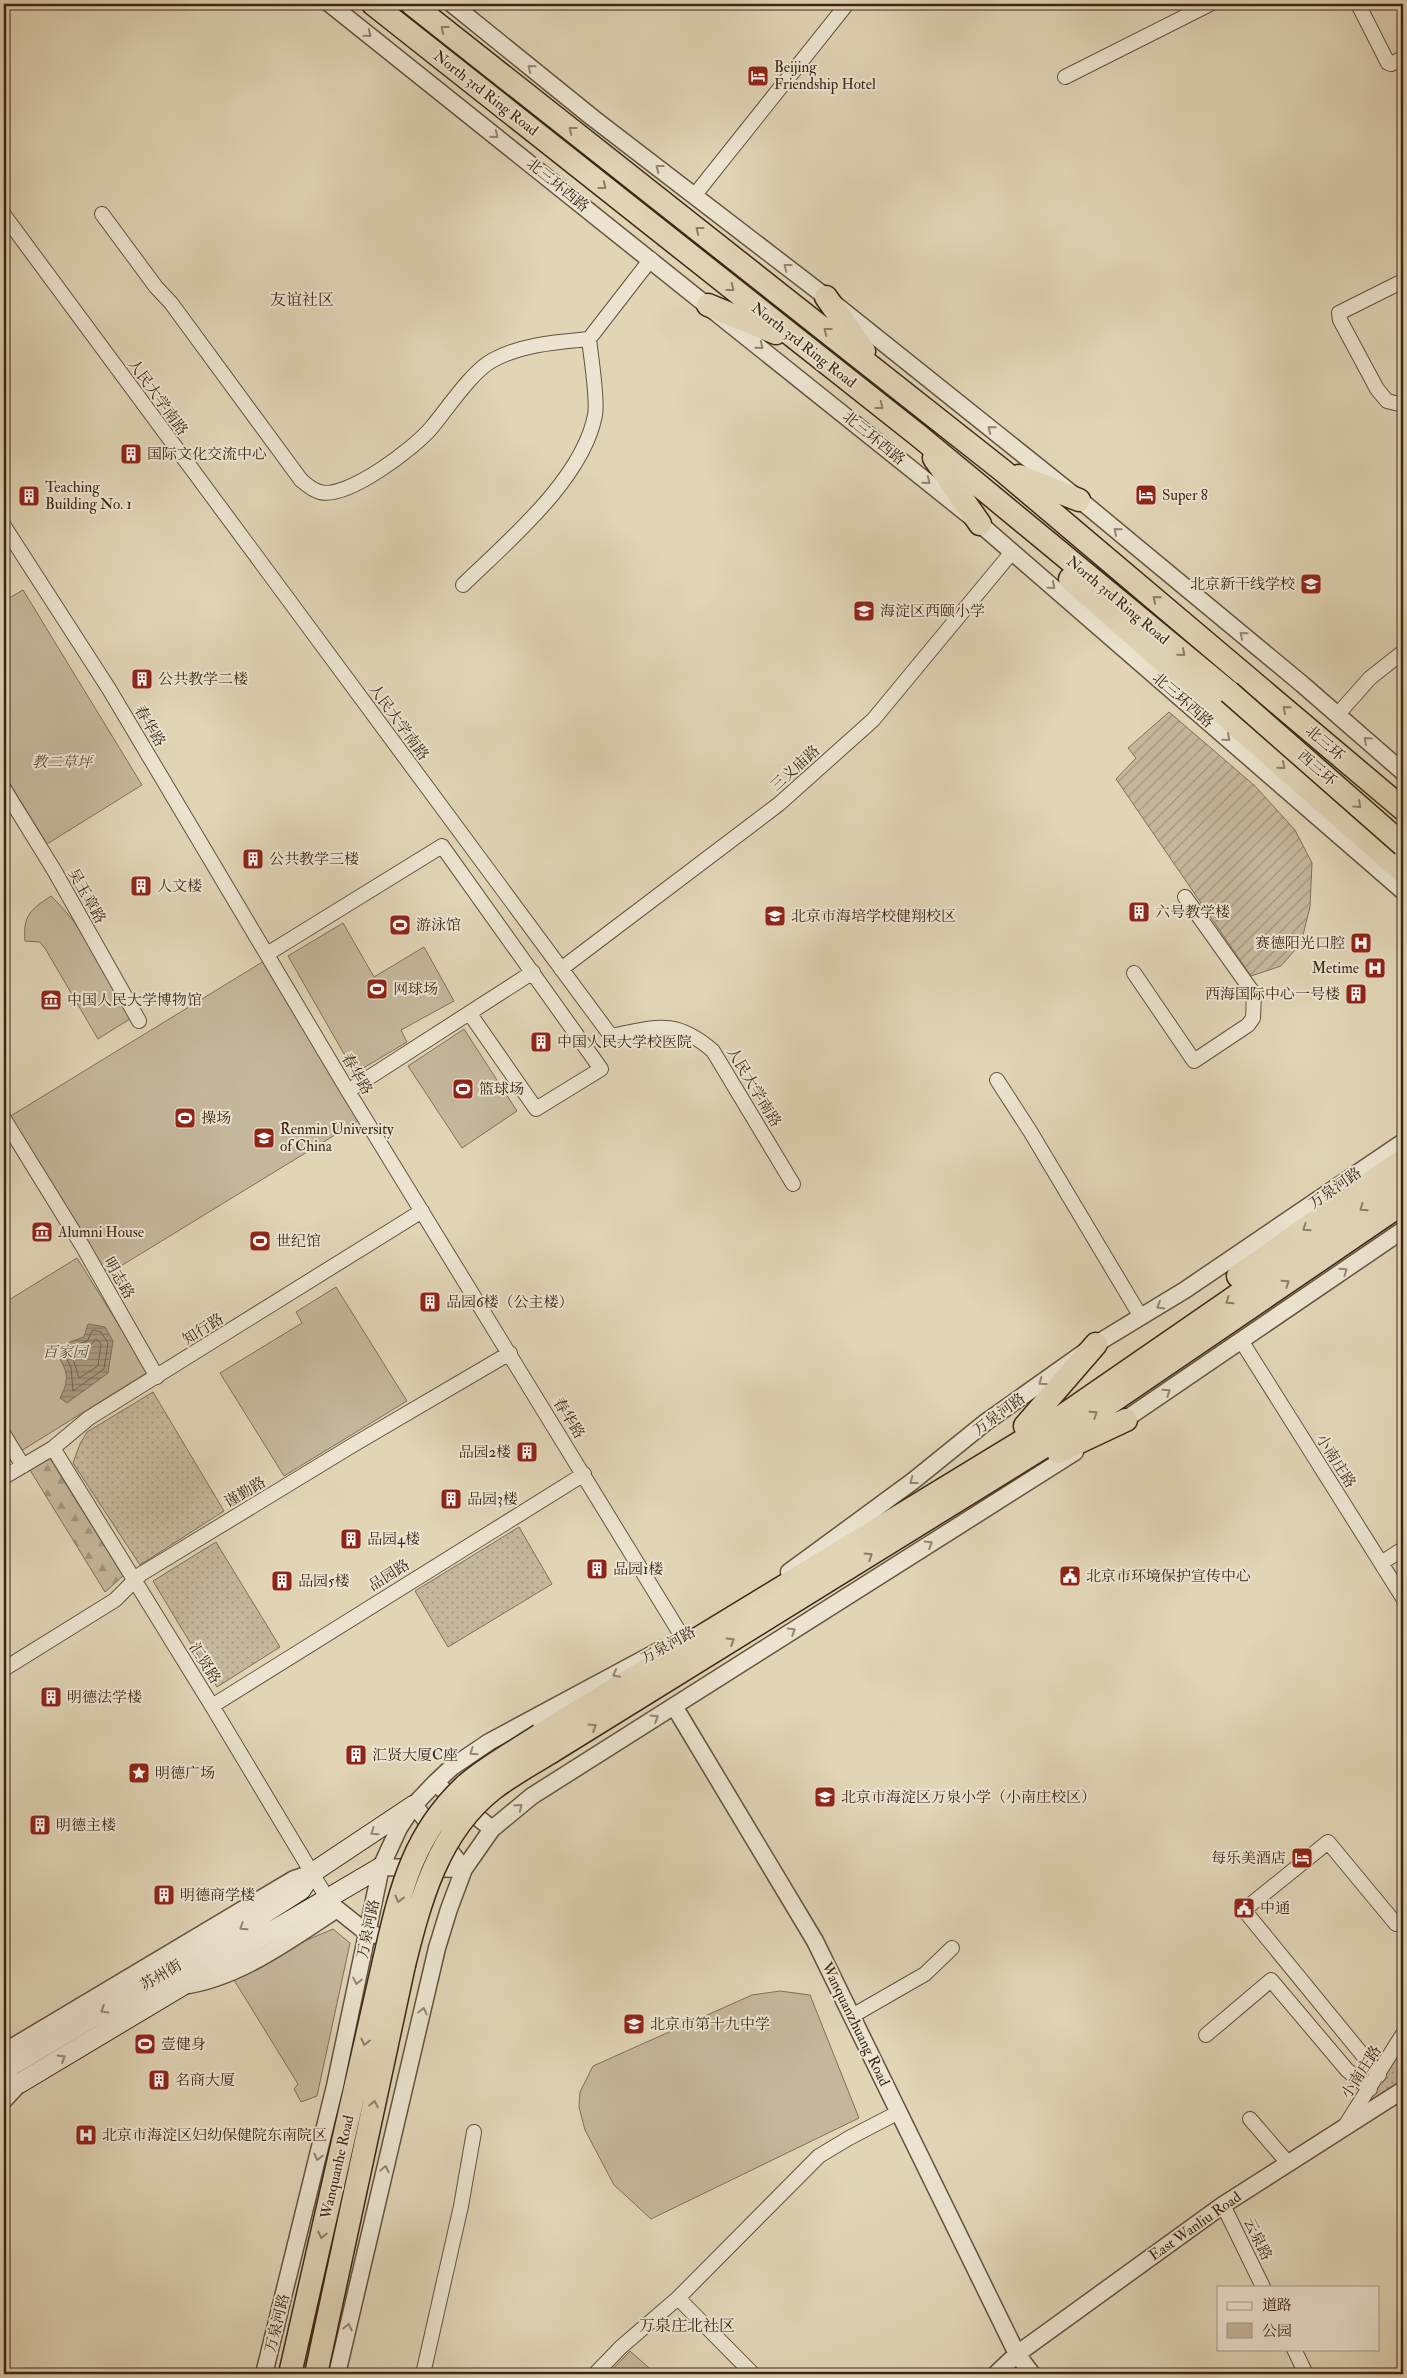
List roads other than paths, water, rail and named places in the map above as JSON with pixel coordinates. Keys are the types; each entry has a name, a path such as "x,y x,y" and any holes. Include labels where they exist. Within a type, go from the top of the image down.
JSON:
{"highway":[{"name":"North 3rd Ring Road","path":"374,4 919,436 1229,692"},
{"name":"North 3rd Ring Road","path":"412,4 1002,470 1247,675"},
{"path":"826,297 879,372"},
{"path":"708,305 800,343"},
{"path":"919,436 980,524"},
{"path":"1002,470 1078,500"},
{"path":"987,491 1048,561 1403,872"},
{"name":"北三环","path":"1247,675 1403,809"},
{"name":"西三环","path":"1229,692 1403,845"},
{"path":"1025,1426 1403,1160"},
{"name":"万泉河路","path":"956,1492 1055,1421 1403,1180"},
{"name":"万泉河路","path":"394,1963 406,1872 434,1822 467,1785 485,1770 546,1744 956,1492 1066,1434 1403,1203"},
{"path":"956,1492 1025,1426 1096,1344"},
{"path":"956,1492 1126,1420"},
{"name":"Wanquanhe Road","path":"322,2373 394,1963"},
{"name":"Wanquanhe Road","path":"290,2374 394,1963"}],"main road":[{"name":"苏州街","path":"7,2071 301,1890 312,1873 414,1805"},
{"name":"苏州街","path":"7,2071 182,1986 190,1975 332,1903 381,1867"}],"street":[{"name":"北三环西路","path":"330,4 980,524 1403,891"},
{"path":"452,4 694,196 826,297 1078,500 1338,714 1403,772"},
{"path":"694,196 847,4"},
{"path":"1065,77 1210,4"},
{"path":"1358,4 1388,63 1391,64 1403,58"},
{"path":"102,214 156,287 171,303 301,480 309,488 321,493 342,491 369,478 410,447 432,428 440,415 469,382 493,360 536,344 590,339"},
{"name":"人民大学南路","path":"4,215 611,1036 660,1026 696,1036 713,1051 794,1184"},
{"path":"462,585 535,515 570,470 588,441 596,414 590,339 651,259"},
{"path":"1403,281 1339,313 1340,320 1377,389 1387,401 1403,405"},
{"name":"春华路","path":"4,526 109,689 348,1091 683,1638"},
{"name":"三义庙路","path":"561,969 780,804 873,720 1012,552"},
{"path":"1338,714 1370,678 1403,652"},
{"name":"吴玉章路","path":"4,788 54,870 139,1021"},
{"path":"268,954 442,846 534,972 601,1070 536,1109 470,1014"},
{"path":"1134,973 1194,1061 1248,1025 1253,1018 1254,994 1186,897"},
{"path":"348,1091 534,972"},
{"path":"996,1080 1030,1131 1141,1316"},
{"name":"明志路","path":"4,1119 83,1247 157,1376"},
{"name":"万泉河路","path":"264,2374 335,2086 381,1867 399,1828 414,1805 452,1767 489,1742 683,1638 786,1575 913,1481 986,1422 1096,1344 1193,1285 1403,1142"},
{"name":"知行路","path":"4,1477 53,1448 89,1418 422,1210"},
{"path":"322,2373 437,1948 464,1869 492,1829 532,1796 1126,1420 1403,1230"},
{"name":"小南庄路","path":"1242,1342 1403,1598"},
{"name":"谨勤路","path":"4,1669 115,1600 141,1574 345,1450 510,1353"},
{"path":"4,1435 23,1466"},
{"name":"汇贤路","path":"53,1448 332,1903"},
{"name":"品园路","path":"212,1706 584,1474"},
{"path":"1381,1563 1403,1549"},
{"name":"Wanquanzhuang Road","path":"674,1706 806,1925 1017,2354 1032,2374"},
{"path":"435,1783 492,1829"},
{"path":"414,1805 464,1869"},
{"path":"1379,2075 1244,1910 1328,1842 1396,1924"},
{"path":"381,1867 464,1869"},
{"path":"332,1903 367,1933 437,1948"},
{"path":"852,2016 925,1974 952,1948"},
{"path":"1206,2035 1271,1980 1347,2070 1370,2089"},
{"name":"小南庄路","path":"1345,2127 1403,2034"},
{"path":"4,2100 7,2071"},
{"name":"East Wanliu Road","path":"996,2374 1017,2354 1223,2205 1403,2090"},
{"path":"594,2374 621,2347 678,2298 819,2156 899,2112"},
{"path":"1250,2118 1288,2163"},
{"path":"423,2374 461,2206 474,2132"},
{"name":"云泉路","path":"1223,2205 1263,2286"},
{"path":"678,2298 753,2374"},
{"path":"1294,2350 1306,2374"},
{"name":"Wanquanzhuang Road","path":"1017,2354 1021,2374"}],"water":[{"path":"88,1324 105,1327 113,1341 108,1373 67,1403 60,1398 65,1385 66,1375 56,1353 70,1342 84,1337"}],"place":[{"name":"Beijing Friendship Hotel","path":"758,76"},
{"name":"国际文化交流中心","path":"131,454"},
{"name":"Super 8","path":"1146,495"},
{"name":"Teaching Building No. 1","path":"29,496"},
{"name":"北京新干线学校","path":"1311,584"},
{"name":"海淀区西颐小学","path":"864,611"},
{"name":"公共教学二楼","path":"142,679"},
{"name":"公共教学三楼","path":"253,859"},
{"name":"人文楼","path":"141,886"},
{"name":"六号教学楼","path":"1139,912"},
{"name":"北京市海培学校健翔校区","path":"775,916"},
{"name":"游泳馆","path":"400,925"},
{"name":"赛德阳光口腔","path":"1361,943"},
{"name":"Metime","path":"1375,968"},
{"name":"网球场","path":"377,989"},
{"name":"西海国际中心一号楼","path":"1356,994"},
{"name":"中国人民大学博物馆","path":"51,1000"},
{"name":"中国人民大学校医院","path":"541,1042"},
{"name":"篮球场","path":"463,1089"},
{"name":"操场","path":"185,1118"},
{"name":"Renmin University of China","path":"264,1138"},
{"name":"Alumni House","path":"42,1232"},
{"name":"世纪馆","path":"260,1241"},
{"name":"品园6楼（公主楼）","path":"430,1302"},
{"name":"品园2楼","path":"527,1452"},
{"name":"品园3楼","path":"451,1499"},
{"name":"品园4楼","path":"351,1539"},
{"name":"品园1楼","path":"597,1569"},
{"name":"北京市环境保护宣传中心","path":"1070,1576"},
{"name":"品园5楼","path":"282,1581"},
{"name":"明德法学楼","path":"51,1697"},
{"name":"汇贤大厦C座","path":"356,1755"},
{"name":"明德广场","path":"139,1773"},
{"name":"北京市海淀区万泉小学（小南庄校区）","path":"825,1797"},
{"name":"明德主楼","path":"40,1825"},
{"name":"每乐美酒店","path":"1302,1858"},
{"name":"明德商学楼","path":"164,1895"},
{"name":"中通","path":"1244,1908"},
{"name":"北京市第十九中学","path":"634,2024"},
{"name":"壹健身","path":"145,2044"},
{"name":"名商大厦","path":"159,2080"},
{"name":"北京市海淀区妇幼保健院东南院区","path":"86,2135"}],"district":[{"name":"友谊社区","path":"302,299"},
{"name":"万泉庄北社区","path":"687,2325"}],"park label":[{"name":"教二草坪","path":"62,762"},
{"name":"百家园","path":"65,1352"}]}
